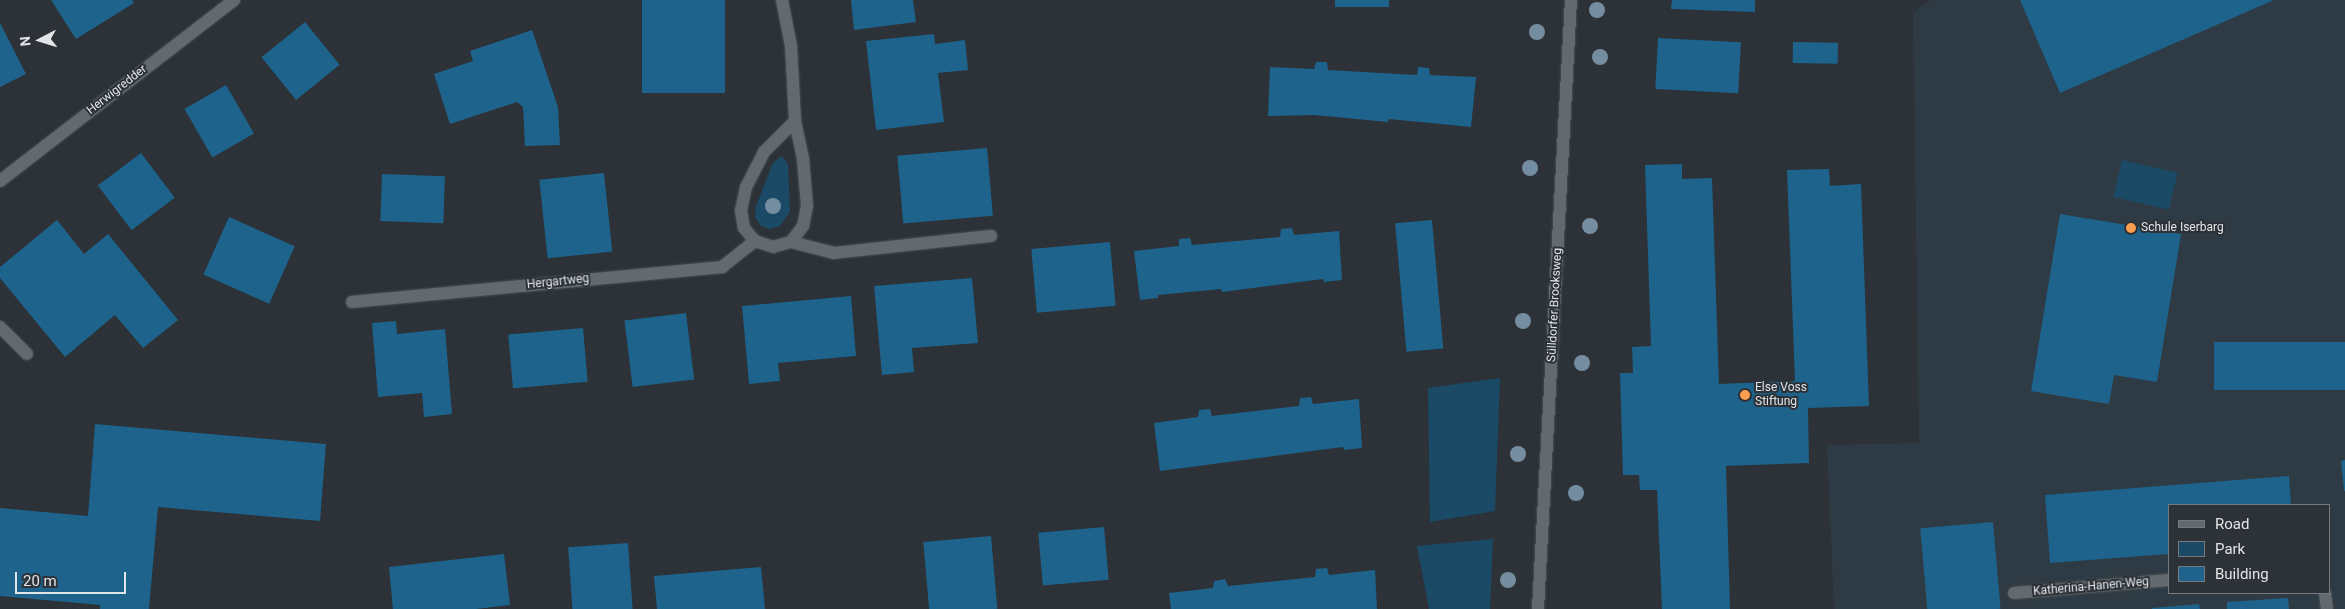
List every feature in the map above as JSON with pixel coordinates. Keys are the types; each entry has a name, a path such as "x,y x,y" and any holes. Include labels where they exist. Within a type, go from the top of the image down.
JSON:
{"street":[{"name":"Herwigredder","path":"0,181 234,0"},
{"path":"782,0 791,46 795,121 803,158 807,206 803,226 791,242"},
{"name":"Sülldorfer Brooksweg","path":"1538,609 1571,0"},
{"path":"795,121 764,152 746,187 741,210 744,228 755,241 773,247 791,242 834,253 991,236"},
{"name":"Hergartweg","path":"352,302 722,267 755,241"},
{"path":"0,327 27,354"},
{"name":"Katherina-Hanen-Weg","path":"2014,594 2168,580"},
{"path":"2325,594 2327,609"}],"shaded area":[{"name":"Schule Iserbarg","path":"1931,0 2345,0 2345,609 1834,609 1827,445 1919,443 1913,12"}],"green space":[{"path":"782,156 788,164 790,212 780,226 770,229 761,226 755,217 756,206 773,163"},
{"path":"2122,160 2178,173 2169,210 2113,197"},
{"path":"1500,378 1495,511 1430,522 1428,388"},
{"path":"1493,539 1490,609 1429,609 1417,546"}],"building":[{"path":"51,0 132,0 134,3 76,39"},
{"path":"642,0 725,0 725,93 642,93"},
{"path":"851,0 913,0 916,22 854,30"},
{"path":"1335,0 1389,0 1389,7 1335,7"},
{"path":"1672,0 1755,0 1755,12 1671,9"},
{"path":"2020,0 2274,0 2060,93"},
{"path":"305,22 340,65 296,100 261,57"},
{"path":"0,23 26,74 0,87"},
{"path":"532,30 558,107 560,145 525,146 523,107 517,102 450,124 434,74 473,61 470,51"},
{"path":"934,34 935,44 965,40 968,70 938,73 944,122 876,130 866,41"},
{"path":"1658,38 1741,42 1738,93 1655,89"},
{"path":"1793,42 1838,43 1838,64 1793,63"},
{"path":"1316,62 1327,62 1328,70 1417,75 1418,67 1429,68 1430,75 1476,77 1471,127 1389,119 1388,122 1314,115 1268,116 1270,67 1314,69"},
{"path":"226,85 254,133 212,157 184,109"},
{"path":"987,148 993,216 903,224 897,156"},
{"path":"141,153 175,198 132,230 98,185"},
{"name":"Else Voss Stiftung","path":"1682,164 1682,179 1712,178 1719,384 1795,381 1787,170 1829,169 1830,186 1861,184 1869,406 1808,408 1809,463 1726,466 1730,609 1662,609 1657,490 1640,490 1639,475 1623,475 1620,373 1633,373 1632,347 1651,346 1645,165"},
{"path":"604,173 612,252 548,258 539,180"},
{"path":"382,174 445,176 443,223 380,221"},
{"path":"2060,214 2181,234 2157,382 2114,375 2109,404 2031,391"},
{"path":"229,217 295,246 269,304 203,275"},
{"path":"57,220 84,254 108,234 178,320 143,348 115,315 65,357 0,278 0,267"},
{"path":"1432,220 1443,349 1406,352 1395,223"},
{"path":"1292,228 1294,235 1339,231 1342,280 1324,282 1323,279 1222,292 1221,289 1158,295 1158,298 1140,300 1134,251 1179,246 1179,239 1190,238 1192,245 1280,237 1281,229"},
{"path":"1110,242 1116,306 1037,313 1031,249"},
{"path":"972,278 978,343 912,348 914,372 882,375 874,286"},
{"path":"851,296 856,356 778,363 780,381 749,384 742,306"},
{"path":"686,313 694,380 633,387 624,321"},
{"path":"396,321 397,334 445,329 452,414 424,417 422,393 378,397 372,323"},
{"path":"583,328 588,382 513,388 508,335"},
{"path":"2214,342 2345,342 2345,390 2214,390"},
{"path":"1311,397 1313,404 1359,399 1362,448 1344,450 1343,447 1160,471 1154,423 1198,417 1199,410 1210,409 1212,416 1299,406 1300,398"},
{"path":"95,424 326,444 320,521 158,507 149,609 100,609 100,605 0,596 0,508 88,516"},
{"path":"2345,460 2345,491 2344,491 2341,461"},
{"path":"2289,476 2291,504 2168,504 2168,554 2050,563 2045,495"},
{"path":"1993,522 2001,609 1927,609 1920,528"},
{"path":"1104,527 1109,580 1043,586 1038,533"},
{"path":"991,536 997,609 929,609 923,542"},
{"path":"628,543 633,609 572,609 568,547"},
{"path":"504,554 510,605 476,609 393,609 389,567"},
{"path":"761,567 765,609 657,609 654,576"},
{"path":"1327,568 1329,575 1375,570 1377,609 1171,609 1169,593 1213,588 1214,581 1225,579 1228,586 1315,577 1316,569"},
{"path":"2288,598 2289,609 2227,609 2227,602"},
{"path":"2199,604 2200,609 2152,609 2152,608"}],"place":[{"name":"Schule Iserbarg","path":"2131,228"},
{"name":"Else Voss Stiftung","path":"1745,395"}]}
